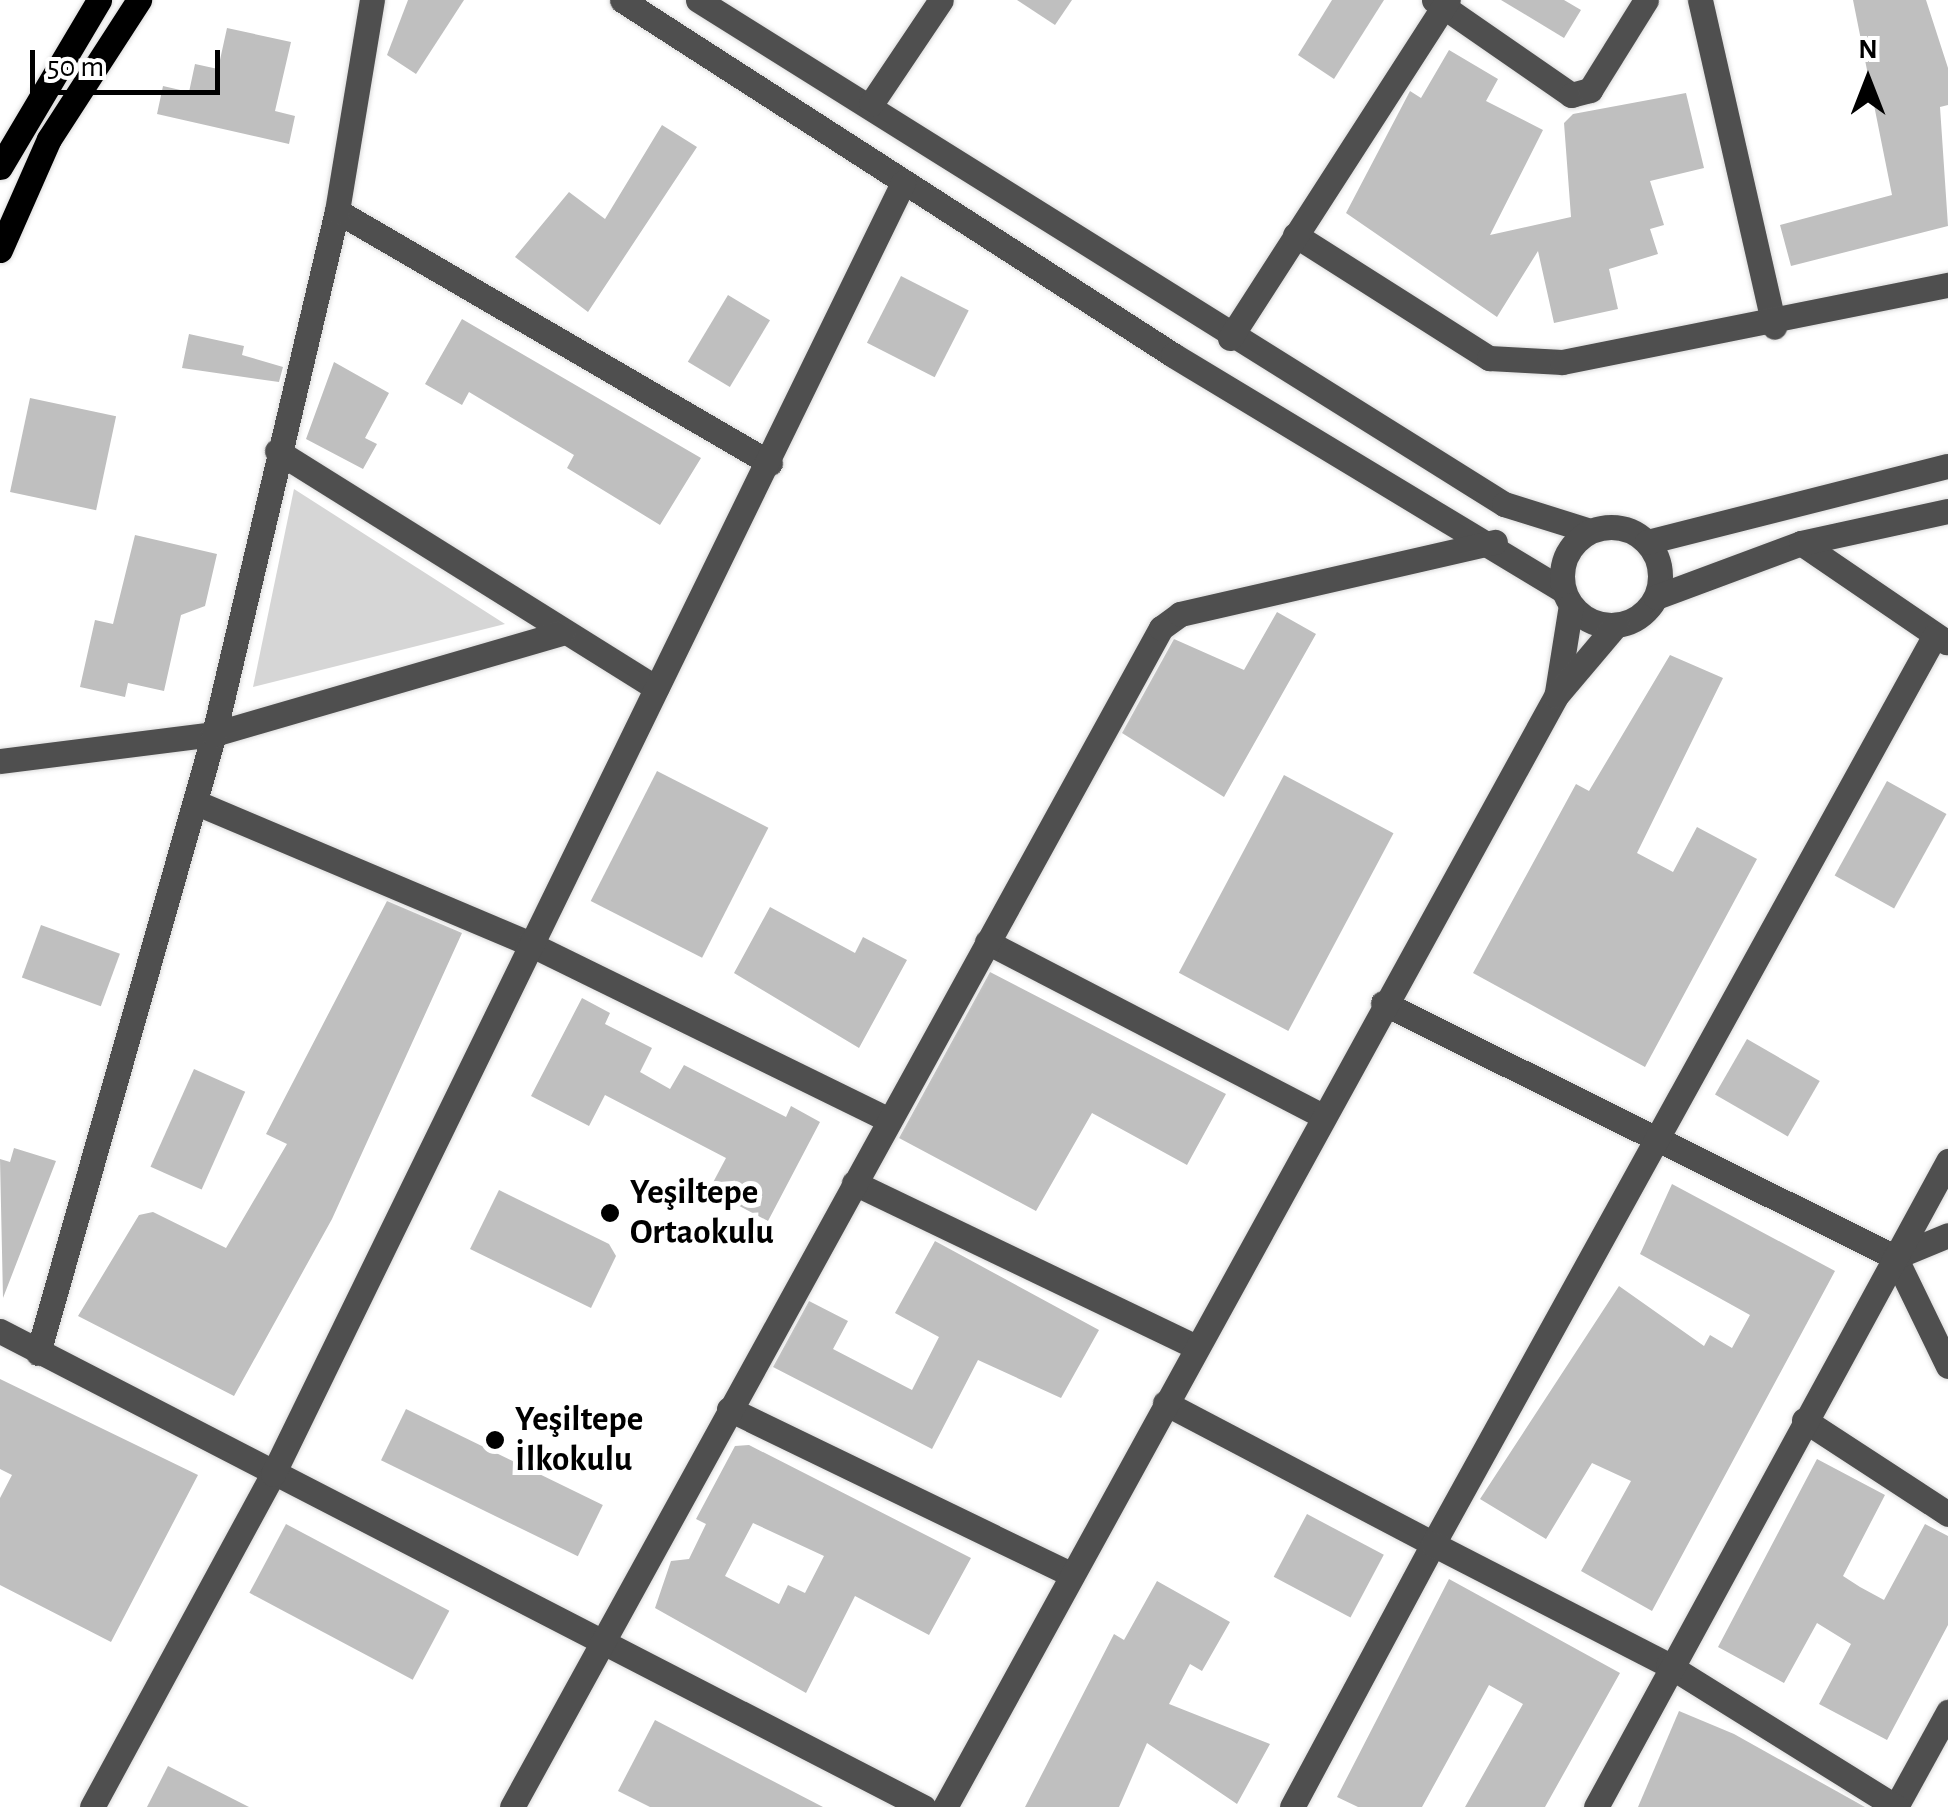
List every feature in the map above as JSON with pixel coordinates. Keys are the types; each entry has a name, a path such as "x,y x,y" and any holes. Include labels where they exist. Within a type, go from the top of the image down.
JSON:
{"main road":[{"path":"0,167 99,0"},
{"path":"0,250 49,139 139,0"}],"street":[{"path":"38,1353 197,804 277,451 337,211 372,0"},
{"path":"622,0 904,183 1494,542 1567,598 1616,625"},
{"path":"698,0 871,104 1230,338 1504,504 1590,531 1613,526 1646,542 1660,564 1656,597"},
{"path":"871,104 941,0"},
{"path":"1230,338 1442,2 1571,95 1590,90 1646,0"},
{"path":"1700,0 1774,327"},
{"path":"92,1807 273,1474 904,183"},
{"path":"337,211 770,463"},
{"path":"1294,235 1490,358 1562,362 1774,327 1948,285"},
{"path":"277,451 562,633 656,688"},
{"path":"1646,542 1948,466"},
{"path":"945,1807 1383,1003 1556,696 1616,625 1656,597 1801,543 1948,511"},
{"path":"1556,696 1567,598 1564,559 1590,531"},
{"path":"512,1807 1161,628 1180,614 1494,542"},
{"path":"1292,1807 1656,1141 1941,639 1801,543"},
{"path":"0,761 214,734 562,633"},
{"path":"197,804 530,944 889,1120"},
{"path":"987,942 1322,1116"},
{"path":"1383,1003 1895,1257 1948,1366"},
{"path":"1596,1807 1668,1665 1948,1162"},
{"path":"854,1183 1196,1347"},
{"path":"1895,1257 1948,1234"},
{"path":"0,1332 923,1807"},
{"path":"1165,1404 1668,1665 1897,1804 1948,1712"},
{"path":"728,1410 1072,1575"},
{"path":"1804,1420 1948,1514"}],"shaded area":[{"path":"294,489 505,624 253,687"}],"building":[{"path":"408,0 464,0 416,74 387,55"},
{"path":"1017,0 1072,0 1055,25"},
{"path":"1332,0 1384,0 1334,79 1298,55"},
{"path":"1501,0 1564,0 1581,10 1564,38"},
{"path":"1853,0 1926,0 1948,68 1948,105 1940,107 1948,226 1791,266 1780,225 1892,195"},
{"path":"227,28 291,42 275,111 295,116 289,144 157,114 163,86 189,92 195,64 218,69"},
{"path":"1449,50 1498,79 1486,101 1543,130 1490,235 1571,217 1564,123 1573,114 1686,93 1704,168 1650,181 1664,225 1650,229 1658,254 1609,269 1618,309 1554,323 1538,251 1497,317 1346,213 1410,91 1421,98"},
{"path":"662,125 697,147 588,312 515,257 569,192 605,219"},
{"path":"901,276 969,311 935,377 867,343"},
{"path":"728,295 770,320 730,387 688,362"},
{"path":"462,319 701,458 660,525 567,468 574,455 469,392 462,405 425,384"},
{"path":"189,334 244,346 242,355 283,367 279,382 182,368"},
{"path":"334,362 389,393 365,438 377,444 363,469 306,439"},
{"path":"30,398 116,416 96,510 10,492"},
{"path":"135,535 217,554 205,606 181,615 164,691 128,683 125,697 80,687 95,620 113,624"},
{"path":"1277,612 1316,634 1224,797 1122,733 1174,639 1244,670"},
{"path":"1670,655 1723,678 1637,853 1673,872 1697,827 1757,859 1645,1067 1473,973 1576,784 1589,791"},
{"path":"657,771 768,828 702,958 591,901"},
{"path":"1284,775 1393,833 1288,1031 1179,973"},
{"path":"1887,781 1946,814 1894,908 1835,875"},
{"path":"387,901 462,933 332,1219 234,1396 78,1316 139,1215 153,1212 226,1248 287,1144 266,1134"},
{"path":"770,907 855,953 863,937 907,960 859,1048 734,973"},
{"path":"41,925 120,954 101,1006 22,978"},
{"path":"990,972 1226,1094 1187,1165 1092,1113 1036,1211 899,1138"},
{"path":"582,998 610,1013 605,1024 652,1048 640,1072 670,1089 684,1065 786,1117 791,1106 820,1122 768,1221 709,1190 726,1158 605,1095 589,1126 531,1096"},
{"path":"1747,1039 1820,1081 1788,1136 1715,1094"},
{"path":"194,1069 245,1092 202,1190 150,1167"},
{"path":"14,1148 56,1161 3,1298 0,1159 10,1162"},
{"path":"1672,1184 1835,1271 1652,1611 1581,1571 1631,1481 1592,1463 1546,1539 1480,1499 1619,1286 1704,1346 1710,1335 1732,1348 1750,1315 1640,1254"},
{"path":"499,1190 609,1244 616,1256 591,1308 470,1249"},
{"path":"935,1241 1099,1330 1061,1398 978,1360 932,1449 773,1367 809,1301 848,1321 833,1349 912,1390 939,1337 895,1313"},
{"path":"0,1379 198,1475 111,1642 0,1585 0,1498 12,1475 0,1469"},
{"path":"406,1409 603,1505 578,1556 381,1460"},
{"path":"749,1445 971,1558 929,1635 855,1596 806,1693 655,1608 671,1561 689,1559 706,1524 696,1519 735,1446","holes":["753,1523 824,1556 805,1593 788,1585 779,1604 725,1576"]},
{"path":"1817,1459 1885,1495 1843,1576 1860,1587 1884,1600 1925,1524 1948,1536 1948,1625 1887,1740 1819,1704 1851,1644 1817,1623 1784,1683 1718,1647"},
{"path":"1307,1514 1384,1555 1350,1618 1274,1577"},
{"path":"286,1524 449,1611 413,1680 249,1593"},
{"path":"1449,1579 1620,1673 1545,1807 1465,1807 1523,1704 1489,1685 1422,1807 1358,1807 1337,1797"},
{"path":"1157,1581 1230,1622 1202,1671 1190,1664 1169,1704 1270,1744 1237,1804 1147,1743 1119,1807 1025,1807 1114,1634 1124,1640"},
{"path":"1679,1711 1734,1734 1865,1807 1638,1807"},
{"path":"655,1720 823,1807 650,1807 618,1791"},
{"path":"168,1766 249,1807 147,1807"}],"place":[{"name":"Yeşiltepe Ortaokulu","path":"610,1213"},
{"name":"Yeşiltepe İlkokulu","path":"495,1440"}]}
